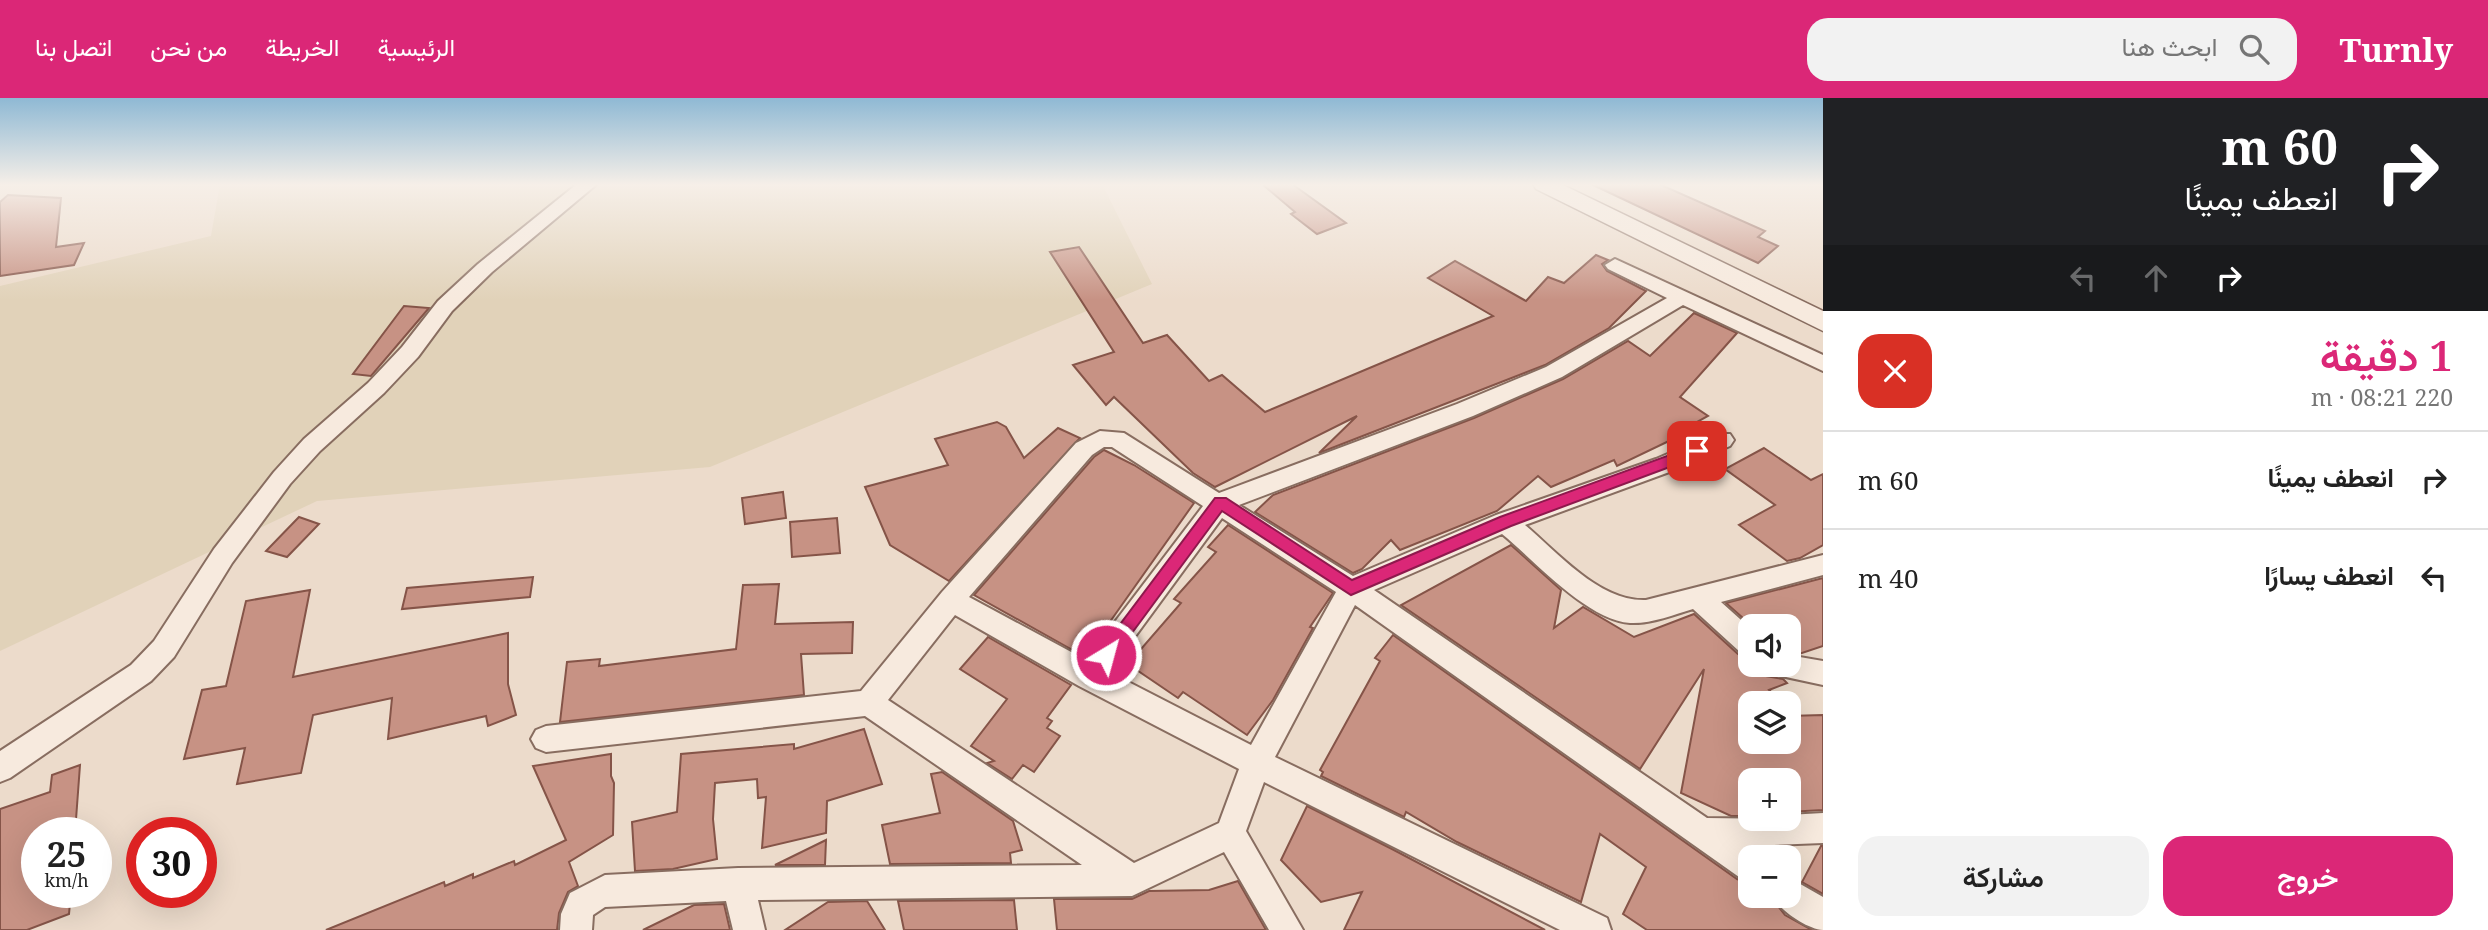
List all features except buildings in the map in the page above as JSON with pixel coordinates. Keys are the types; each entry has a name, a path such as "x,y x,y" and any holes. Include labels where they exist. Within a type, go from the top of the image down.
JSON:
{"street":[{"path":"0,768 141,673 164,649 223,556 304,453 376,387 410,352 446,306 485,268 540,223"},
{"path":"1622,223 1823,322"},
{"path":"1615,265 1823,364"},
{"path":"1089,677 1220,502 1465,410 1554,372 1683,297"},
{"path":"869,703 951,600 1084,449 1100,439 1116,439 1220,502 1351,588 1738,858"},
{"path":"576,930 576,912 581,904 590,896 605,891 738,884 1132,880 1230,833 1256,764 1351,588 1505,522 1664,465 1722,440"},
{"path":"1505,522 1585,587 1622,611 1646,611 1823,565"},
{"path":"1698,597 1738,633"},
{"path":"951,600 1089,677 1256,764 1595,930"},
{"path":"1801,669 1823,673"},
{"path":"546,739 869,703 1132,880"},
{"path":"1703,833 1823,828"},
{"path":"1230,833 1287,930"},
{"path":"738,884 749,930"},
{"path":"1801,902 1823,916"}],"shaded area":[{"path":"213,223 1121,223 1152,284 710,467 317,501 0,651 0,286 211,236"}],"route":[{"path":"1106,655 1220,502 1351,588 1505,522 1697,451"}]}
